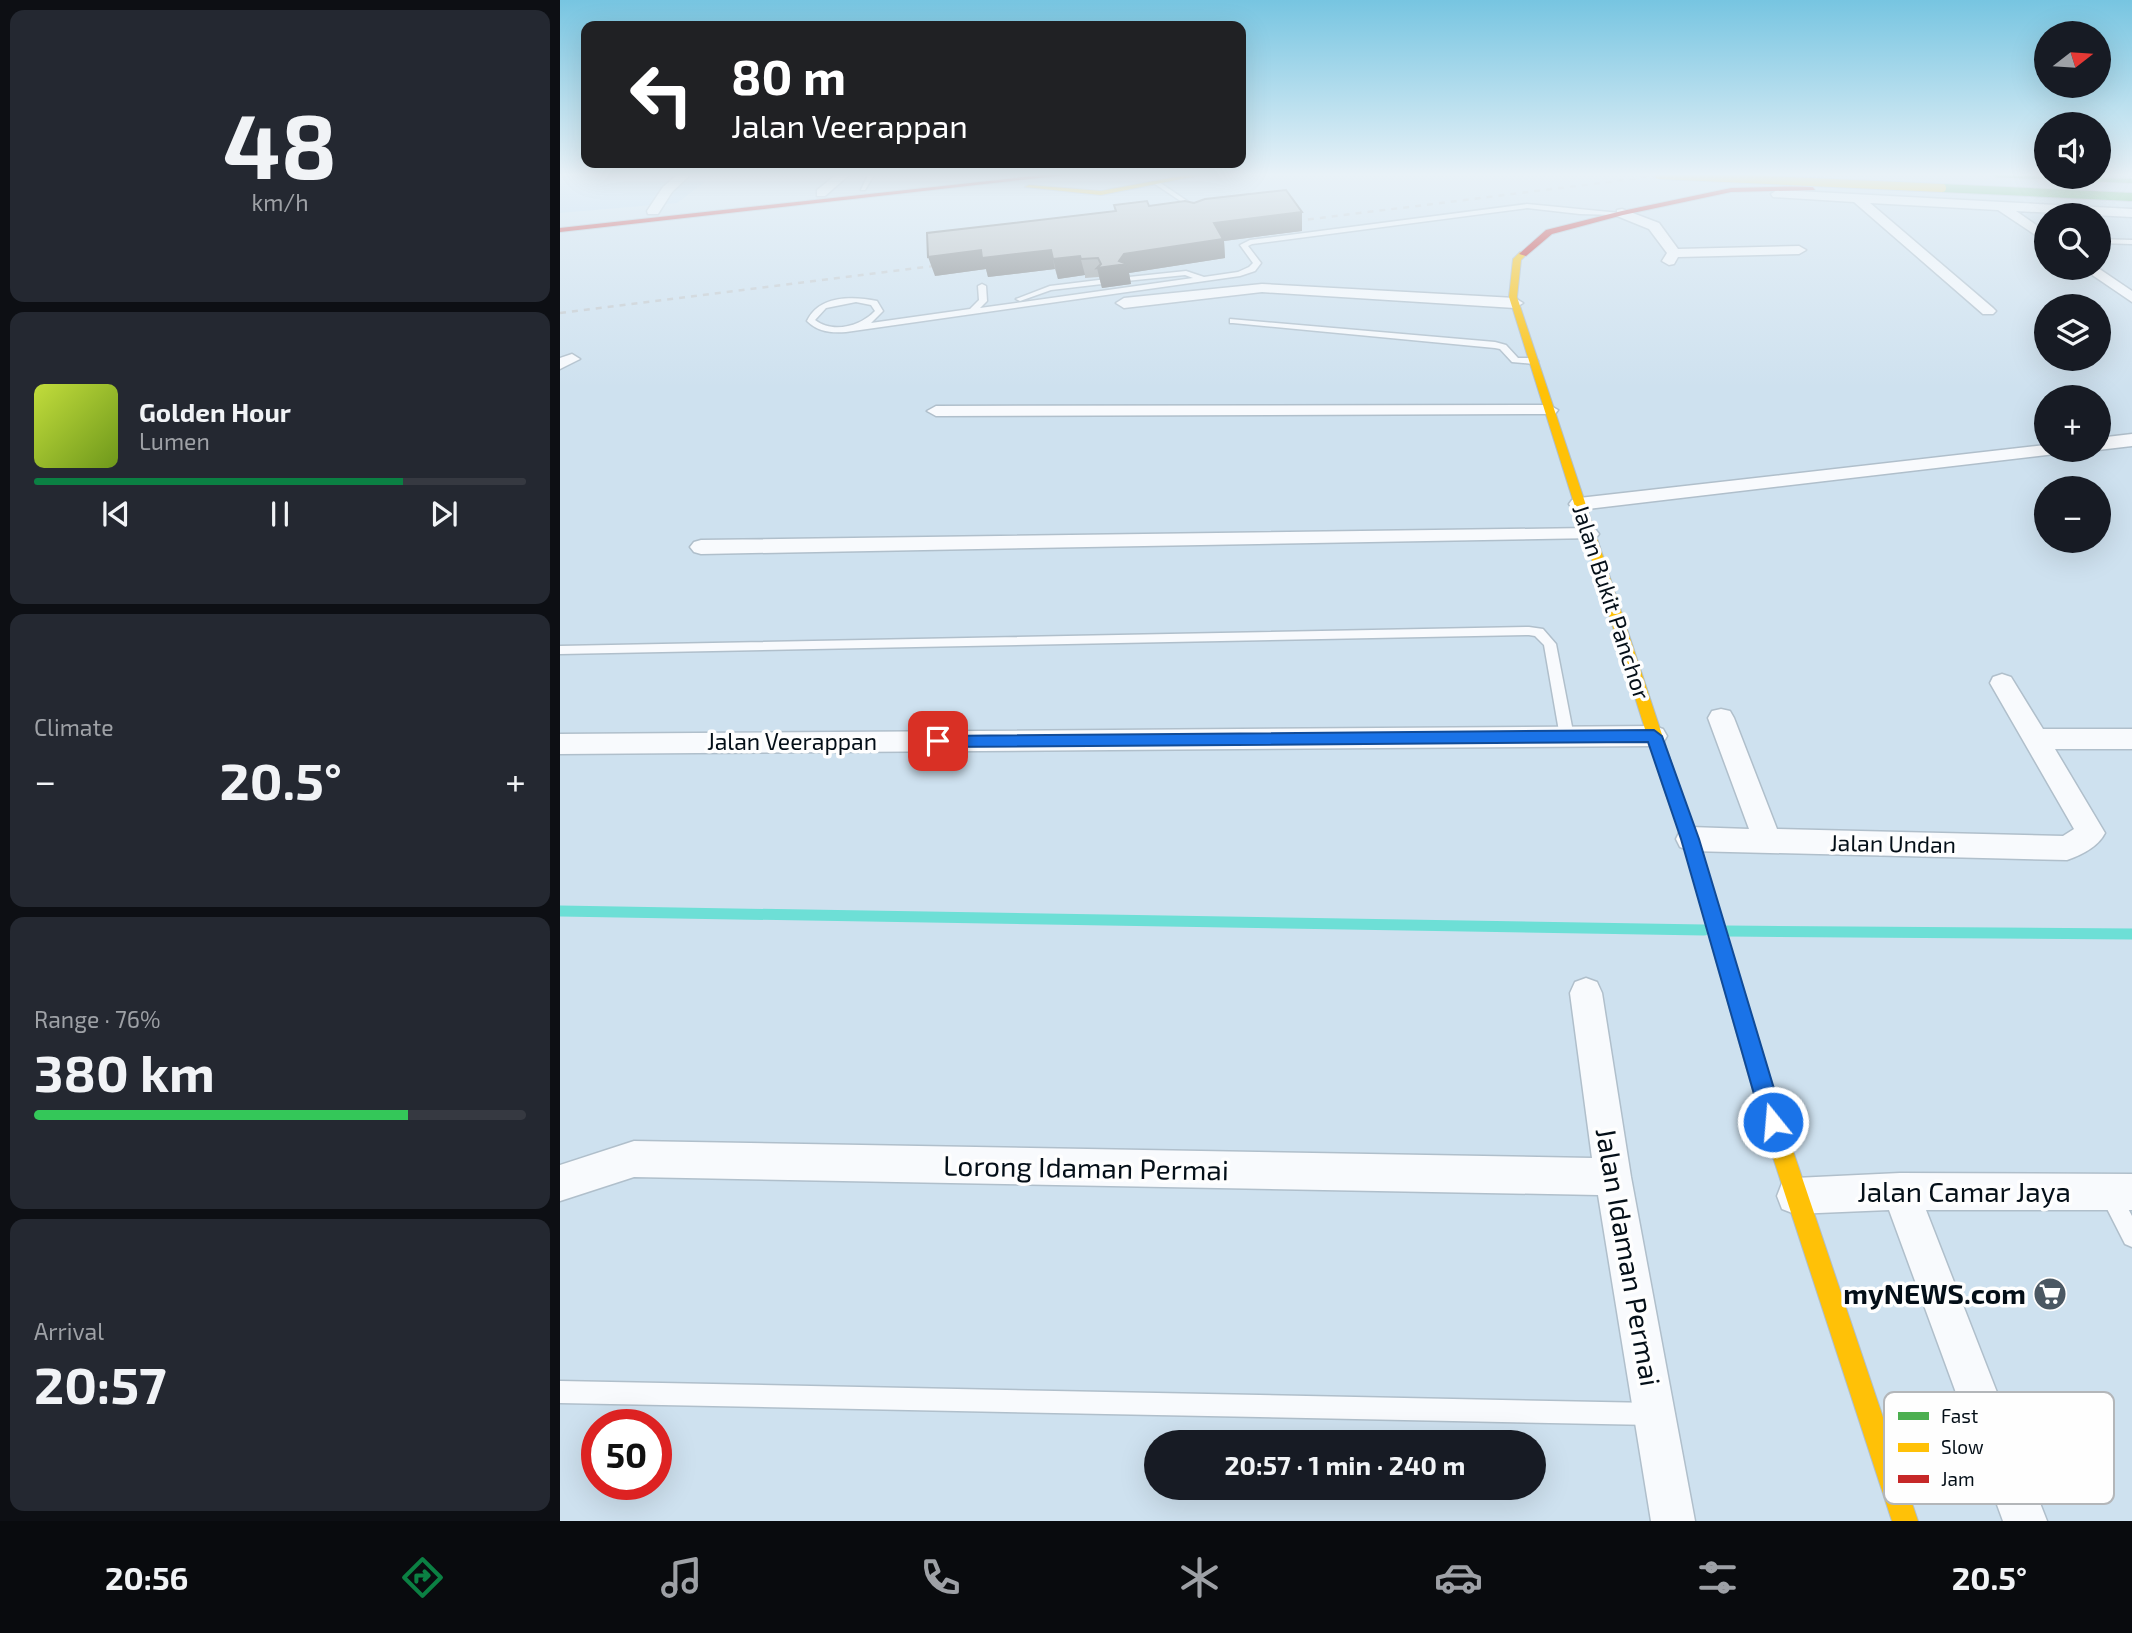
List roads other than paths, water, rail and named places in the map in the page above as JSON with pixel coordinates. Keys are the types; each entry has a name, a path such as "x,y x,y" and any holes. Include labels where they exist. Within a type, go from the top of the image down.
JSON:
{"main road":[{"name":"Jalan Bukit Panchor","path":"1532,246 1517,259 1513,297 1654,736 1690,839 1795,1196 1884,1459"},
{"name":"Jalan Bukit Panchor","path":"1899,1504 1905,1521"}],"street":[{"path":"1665,246 1671,257 1799,250"},
{"path":"1913,246 1988,311"},
{"path":"2106,280 2132,298"},
{"path":"1124,303 1262,288 1515,303"},
{"path":"936,411 1549,410"},
{"path":"2111,442 2132,440"},
{"path":"1580,504 2034,452"},
{"path":"701,547 1589,534"},
{"path":"2002,683 2091,833"},
{"path":"1721,719 1768,841"},
{"name":"Jalan Veerappan","path":"560,744 1654,736"},
{"path":"2035,738 2132,739"},
{"name":"Jalan Undan","path":"1690,839 2067,848 2091,833"},
{"name":"Jalan Idaman Permai","path":"1586,993 1613,1177 1673,1521"},
{"name":"Lorong Idaman Permai","path":"561,1181 634,1159 1613,1177"},
{"path":"1900,1191 1976,1392"},
{"name":"Jalan Camar Jaya","path":"1795,1196 1900,1191 2120,1192"},
{"path":"2019,1504 2025,1521"}],"lane":[{"path":"932,316 896,317 880,311 874,303 856,300 823,307 812,316 814,324 820,327 850,328 932,316 974,309 1206,280 1252,269 1257,263 1245,246"},
{"path":"1129,279 1186,273 1206,280"},
{"path":"1006,306 1050,288 1100,282"},
{"path":"974,309 983,301 982,286"},
{"path":"850,328 869,321 880,311"},
{"path":"1233,321 1503,346 1515,360 1534,361"},
{"path":"560,650 1529,631 1539,632 1550,644 1567,737"},
{"path":"2120,1192 2132,1237"},
{"path":"560,1392 1654,1414"}],"waterway":[{"path":"560,911 1704,930"},
{"path":"1727,931 2132,934"}],"railway":[{"path":"560,313 934,266"}],"place":[{"name":"myNEWS.com","path":"2050,1294"}]}
